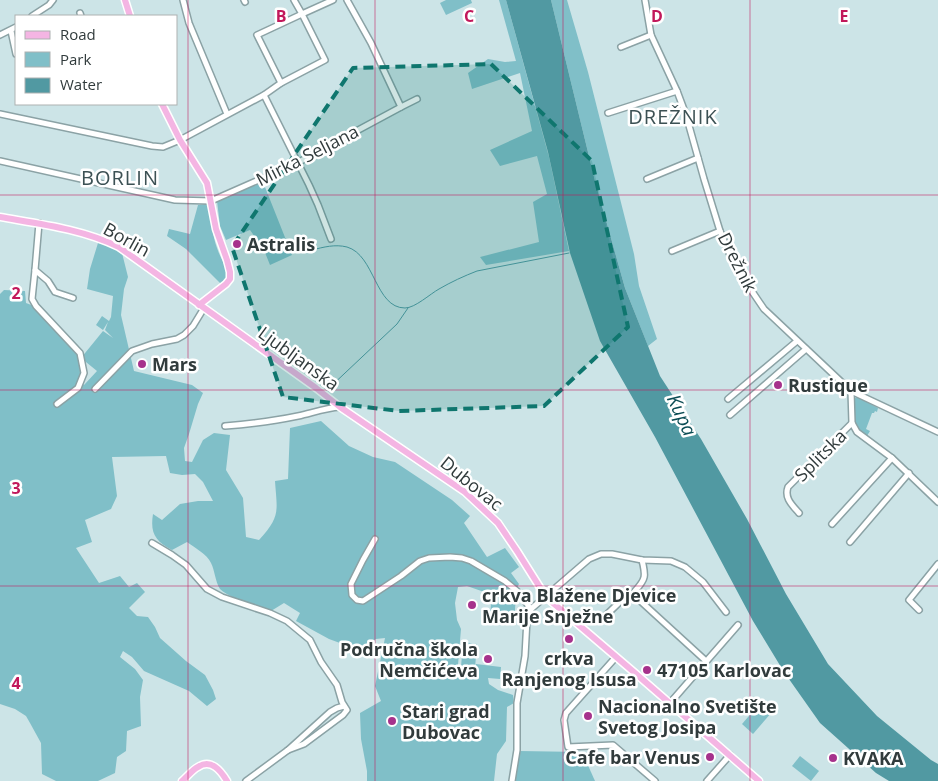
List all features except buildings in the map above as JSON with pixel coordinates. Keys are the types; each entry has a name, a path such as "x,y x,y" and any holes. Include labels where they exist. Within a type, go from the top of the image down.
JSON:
{"main road":[{"path":"125,0 130,15"},
{"path":"162,105 180,140 207,183 216,229 230,272 230,279 202,307"},
{"name":"Borlin","path":"0,218 39,223 91,235 119,247 202,307"},
{"name":"Ljubljanska","path":"202,307 382,435"},
{"name":"Dubovac","path":"382,435 455,484 478,503 498,523 546,596 759,781"},
{"path":"182,781 198,767 210,765 217,767 228,781"}],"street":[{"path":"34,15 49,5 53,0"},
{"path":"183,0 189,23 227,114"},
{"path":"0,114 163,147 180,140 264,95 281,82 325,60 294,0"},
{"path":"281,82 257,35 333,0"},
{"path":"347,0 372,43 401,107"},
{"name":"Drežnik","path":"645,0 651,35 686,115 720,231 728,251 754,296 764,309 851,391 938,432"},
{"path":"0,35 15,28"},
{"path":"10,31 15,50"},
{"path":"621,47 651,35"},
{"path":"608,113 677,91"},
{"path":"264,95 315,198 331,239"},
{"name":"Mirka Seljana","path":"211,200 297,163 417,99"},
{"path":"647,179 698,158"},
{"path":"0,161 175,200 211,200"},
{"path":"39,223 32,298 36,306 80,353 84,373 78,388 56,404"},
{"path":"672,252 720,231"},
{"path":"35,270 48,281 55,292 73,298"},
{"path":"95,389 132,351 184,335 193,326 202,307"},
{"path":"728,399 798,341"},
{"path":"730,415 806,349"},
{"name":"Splitska","path":"851,391 852,423 856,432 892,458 938,502"},
{"path":"225,426 253,424 300,416 340,406"},
{"name":"Splitska","path":"799,512 789,500 786,492 788,487 852,423"},
{"path":"832,524 892,458"},
{"path":"850,542 908,473"},
{"path":"375,539 351,584 352,595 357,600 363,601 420,562 429,558 450,557 462,558 505,581 518,590 531,609"},
{"path":"152,543 186,565 207,589 222,598 286,621 310,640 321,662 337,685 346,708 343,715 304,744 288,750"},
{"path":"512,781 516,750 517,703 525,656 527,619 531,609 589,559 601,554 612,554 642,560 671,562 685,567 703,582 726,612"},
{"path":"636,597 635,591 643,582 645,575 642,560"},
{"path":"919,610 909,600 938,564"},
{"path":"601,620 626,596 636,597 706,661"},
{"path":"670,703 738,626"},
{"path":"616,657 566,713 564,720 568,746 613,745 655,781"},
{"path":"246,781 288,750 330,712 337,708 346,708"},
{"path":"707,781 730,755"}],"highlighted area":[{"path":"491,64 592,161 628,327 544,406 399,411 283,397 232,247 353,68"}],"green space":[{"path":"446,0 471,0 472,3 446,15 440,3"},
{"path":"499,0 506,0 549,157 569,251 486,265 480,257 539,242 533,202 547,194 537,156 500,166 490,150 532,131 520,73 472,89 468,73 488,59 505,62 516,61"},
{"path":"551,0 567,0 588,72 634,254 639,286 657,339 648,346 625,288 595,181"},
{"path":"263,182 292,255 270,265 264,250 250,230 226,240 220,226 217,201"},
{"path":"208,204 215,243 226,270 226,279 221,284 186,249 167,236 169,229 190,234 198,205"},
{"path":"98,243 108,245 122,253 128,277 124,289 121,315 134,371 192,385 203,393 184,448 185,461 192,462 203,440 214,433 230,435 226,470 243,498 246,537 259,540 274,519 277,507 275,481 288,479 290,428 321,421 349,446 373,457 395,462 452,500 470,516 464,523 487,557 505,548 519,567 511,573 519,584 514,594 516,596 514,623 490,621 490,594 467,586 458,587 455,603 457,620 461,629 458,665 460,668 474,670 475,678 476,664 501,667 500,679 488,678 489,684 498,690 513,695 514,703 507,707 506,741 497,754 494,781 367,781 361,739 360,713 381,701 375,686 385,638 376,639 363,647 348,646 329,639 296,621 300,613 284,603 271,611 236,599 224,592 218,586 209,560 187,542 172,550 161,543 153,531 153,514 162,520 180,504 213,501 203,482 195,474 182,475 170,473 166,456 112,457 117,496 111,509 85,520 92,542 76,548 99,583 120,576 129,587 137,583 145,592 129,608 137,616 148,617 160,638 205,675 216,699 207,706 189,691 144,671 132,657 123,651 120,657 135,669 143,680 140,697 141,726 127,731 126,751 117,757 115,773 98,781 56,781 42,774 41,743 26,716 15,709 0,704 0,294 4,290 25,291 26,303 34,306 52,328 62,334 78,355 83,372 81,382 84,385 97,371 81,358 103,331 113,338 105,330 108,322 103,330 96,325 102,316 109,321 113,296 87,289 90,269"},
{"path":"857,397 878,408 877,412 872,413 866,429 870,431 867,436 858,429 855,422 854,399"},
{"path":"463,642 477,644 475,668 461,667"},
{"path":"761,702 772,712 753,734 742,724"},
{"path":"519,751 582,752 595,781 515,781"},
{"path":"800,756 819,771 811,781 792,766"}],"water":[{"name":"Kupa","path":"506,0 551,0 595,181 625,288 660,376 701,439 747,519 786,594 828,664 877,716 938,764 938,781 889,781 876,773 820,723 784,672 753,621 655,437 600,341 570,253 548,152"}],"waterway":[{"path":"312,250 338,246 347,247 356,252 364,260 387,300 395,306 405,308 413,306 444,286 477,271 569,253"},
{"path":"327,390 397,324 408,308"}],"place":[{"name":"Astralis","path":"237,244"},
{"name":"Mars","path":"142,364"},
{"name":"Rustique","path":"778,385"},
{"name":"crkva Blažene Djevice Marije Snježne","path":"472,605"},
{"name":"crkva Ranjenog Isusa","path":"569,639"},
{"name":"Područna škola Nemčićeva","path":"488,659"},
{"name":"47105 Karlovac","path":"647,670"},
{"name":"Nacionalno Svetište Svetog Josipa","path":"588,716"},
{"name":"Stari grad Dubovac","path":"392,721"},
{"name":"Cafe bar Venus","path":"710,757"},
{"name":"KVAKA","path":"833,758"}],"district":[{"name":"DREŽNIK","path":"673,116"},
{"name":"BORLIN","path":"120,177"}]}
